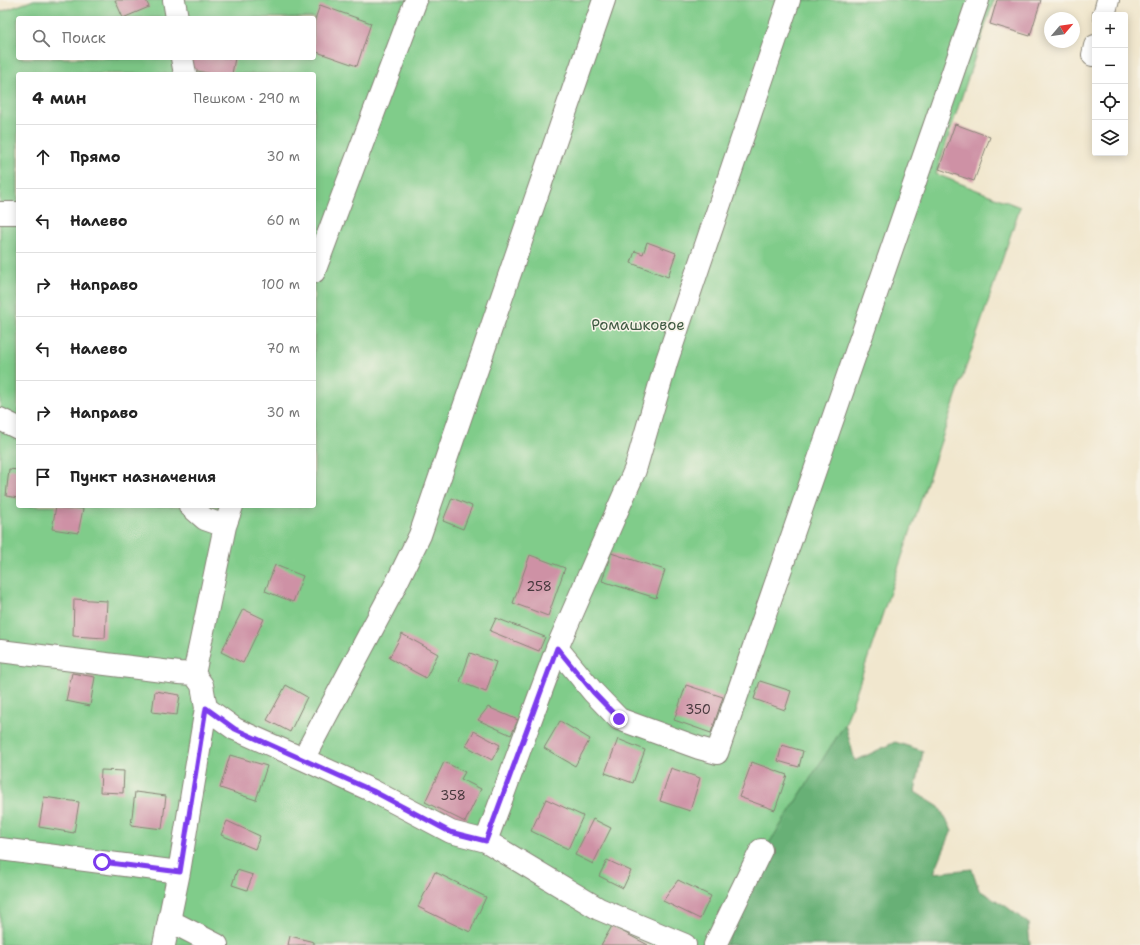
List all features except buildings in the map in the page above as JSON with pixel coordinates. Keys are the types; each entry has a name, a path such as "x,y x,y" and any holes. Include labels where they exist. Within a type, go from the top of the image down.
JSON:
{"lane":[{"path":"174,0 177,16"},
{"path":"316,267 416,0"},
{"path":"303,759 394,588 420,535 604,0"},
{"path":"486,841 557,648 635,470 667,360 789,0"},
{"path":"557,648 593,692 619,719 717,753 978,0"},
{"path":"1105,12 1108,0"},
{"path":"182,60 184,72"},
{"path":"0,214 16,213"},
{"path":"0,419 16,427"},
{"path":"164,945 180,872 206,708 202,685 194,674 228,516 205,519 192,508"},
{"path":"0,651 194,674"},
{"path":"206,708 235,729 373,791 450,832 486,841 599,909 685,945"},
{"path":"0,849 180,872"},
{"path":"715,945 761,850"},
{"path":"170,921 218,945"}],"green space":[{"name":"Ромашковое","path":"34,0 994,0 936,174 1020,207 833,761 726,945 0,945 0,12"},
{"path":"845,724 855,761 895,742 923,751 915,792 939,807 952,830 934,873 972,869 979,890 1007,907 1028,923 1030,945 726,945 766,848"}],"route":[{"path":"102,862 180,872 206,708 235,729 373,791 450,832 486,841 557,648 593,692 619,719"}]}
